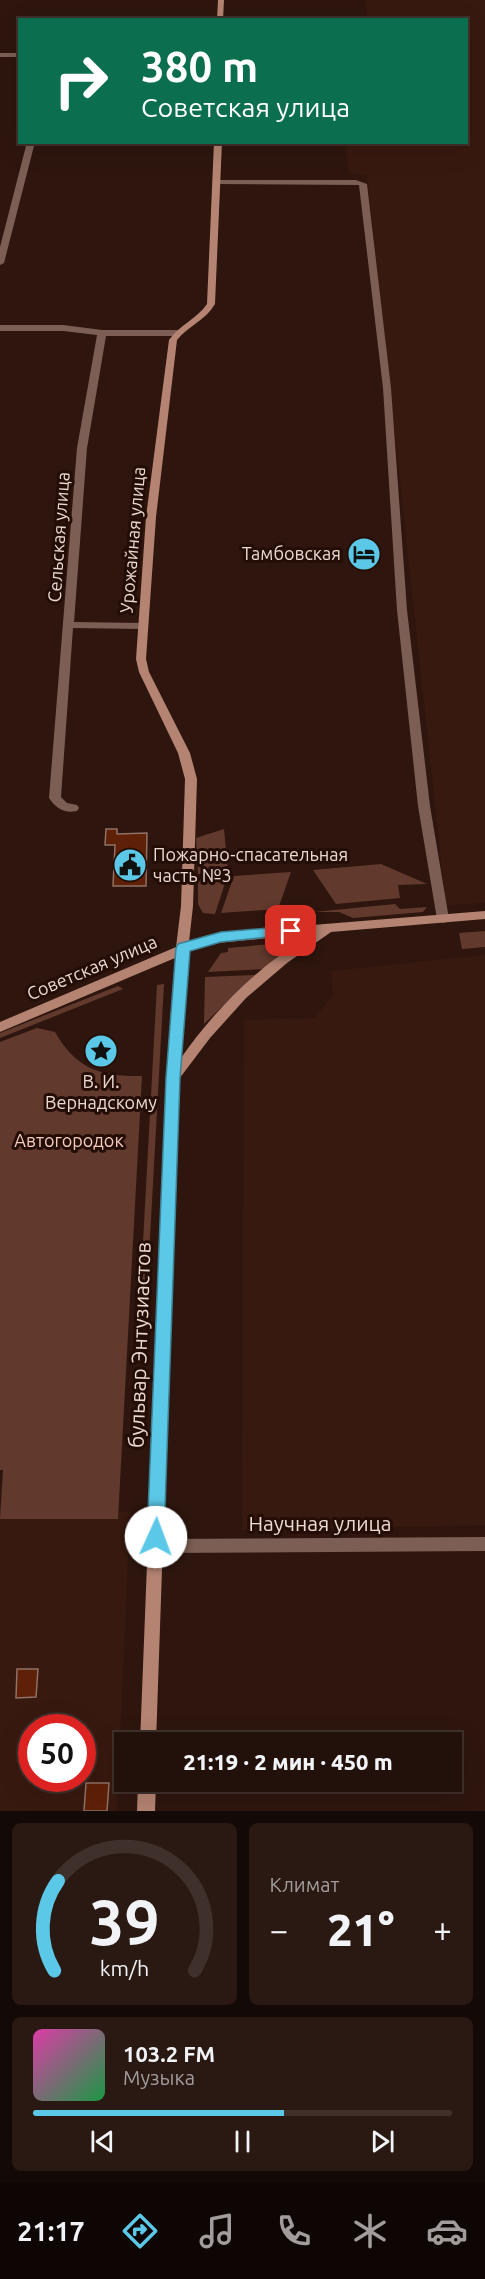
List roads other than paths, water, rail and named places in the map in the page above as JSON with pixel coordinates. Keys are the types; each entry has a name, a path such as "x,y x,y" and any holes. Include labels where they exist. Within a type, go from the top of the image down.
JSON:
{"street":[{"path":"220,18 221,0"},
{"path":"0,55 18,55"},
{"path":"0,263 30,144"},
{"path":"0,328 63,328 102,333 177,333 200,318 211,304 218,144"},
{"path":"217,182 356,182 363,184 387,388 402,610 424,806 443,918"},
{"name":"Сельская улица","path":"73,808 64,807 55,798 82,448 102,333"},
{"name":"Урожайная улица","path":"177,333 173,340 151,517 141,659 144,672 184,753 190,779 188,906 183,948"},
{"path":"69,625 144,626"},
{"name":"Советская улица","path":"0,1027 183,948 221,937 485,915"},
{"path":"173,1078 192,1050 229,1010 292,952 331,927"},
{"name":"бульвар Энтузиастов","path":"148,1732 173,1078 183,948"},
{"name":"Научная улица","path":"155,1546 485,1544"},
{"path":"146,1811 147,1792"}],"place":[{"name":"Тамбовская","path":"364,554"},
{"name":"Пожарно-спасательная часть №3","path":"130,865"},
{"name":"В. И. Вернадскому","path":"101,1051"}],"park label":[{"name":"Автогородок","path":"69,1141"}]}
